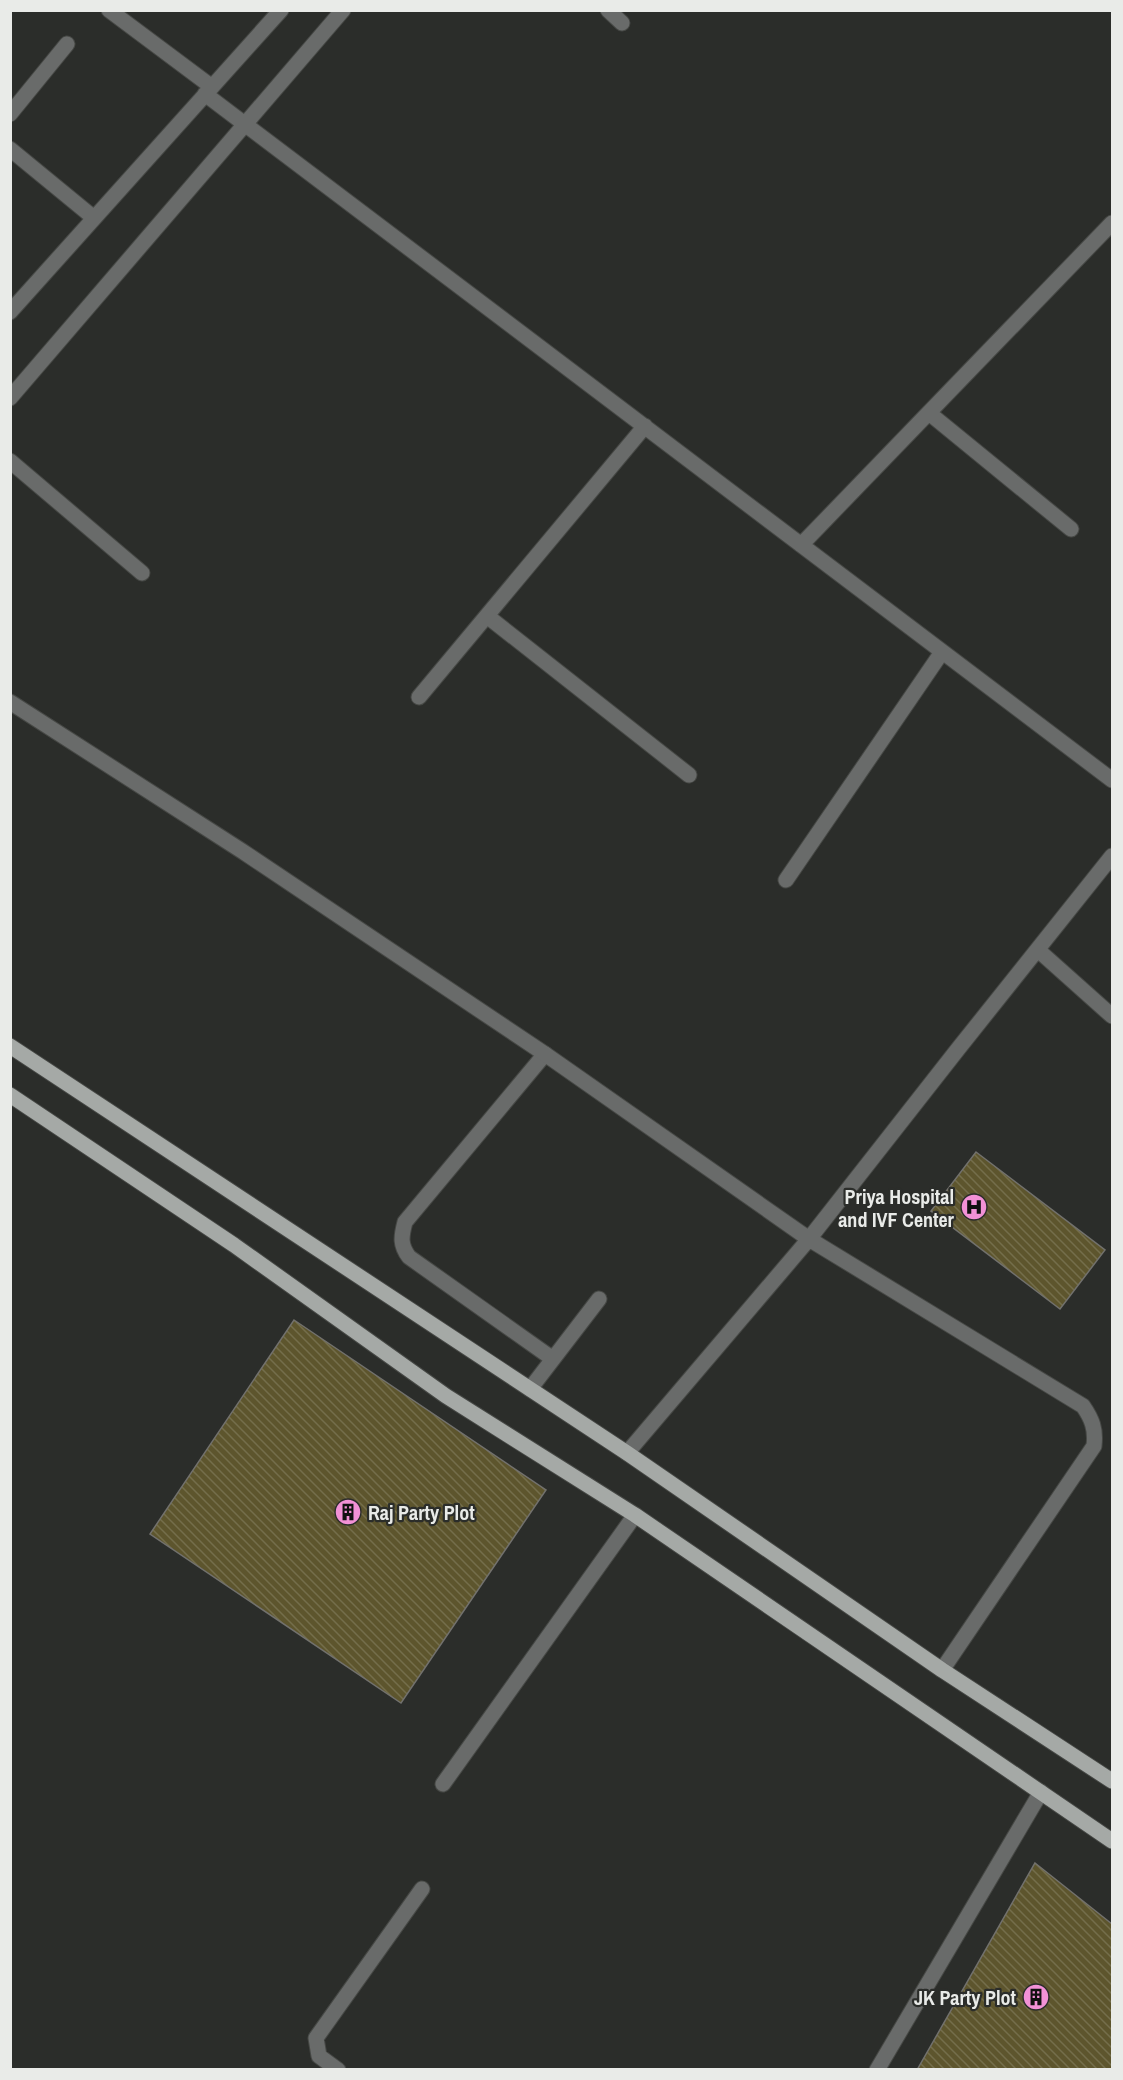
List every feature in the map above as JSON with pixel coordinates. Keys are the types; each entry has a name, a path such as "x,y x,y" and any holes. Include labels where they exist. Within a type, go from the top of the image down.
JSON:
{"main road":[{"path":"10,1046 627,1453 942,1670 1113,1781"},
{"path":"10,1095 234,1245 446,1396 635,1515 1113,1841"}],"street":[{"path":"109,10 246,123 1113,780"},
{"path":"10,312 281,10"},
{"path":"10,398 343,10"},
{"path":"609,10 622,22"},
{"path":"10,114 67,44"},
{"path":"10,149 94,218"},
{"path":"801,545 1113,223"},
{"path":"929,413 1071,529"},
{"path":"419,697 645,426"},
{"path":"10,461 142,573"},
{"path":"487,616 689,775"},
{"path":"786,880 942,652"},
{"path":"10,702 242,851 545,1054 809,1239 1083,1406 1092,1418 1096,1433 1094,1446 942,1670"},
{"path":"627,1453 809,1239 1113,856"},
{"path":"1038,950 1113,1016"},
{"path":"545,1054 405,1222 401,1236 402,1248 409,1257 553,1359"},
{"path":"530,1389 599,1299"},
{"path":"443,1784 635,1515"},
{"path":"877,2070 1041,1792"},
{"path":"338,2070 319,2056 316,2038 422,1889"}],"building":[{"path":"976,1152 1105,1250 1060,1309 931,1211"},
{"name":"Raj Party Plot","path":"294,1320 546,1490 401,1703 150,1534"},
{"name":"JK Party Plot","path":"1035,1863 1112,1924 1112,2070 917,2070"}],"place":[{"name":"Priya Hospital and IVF Center","path":"974,1207"},
{"name":"Raj Party Plot","path":"348,1512"},
{"name":"JK Party Plot","path":"1036,1997"}]}
